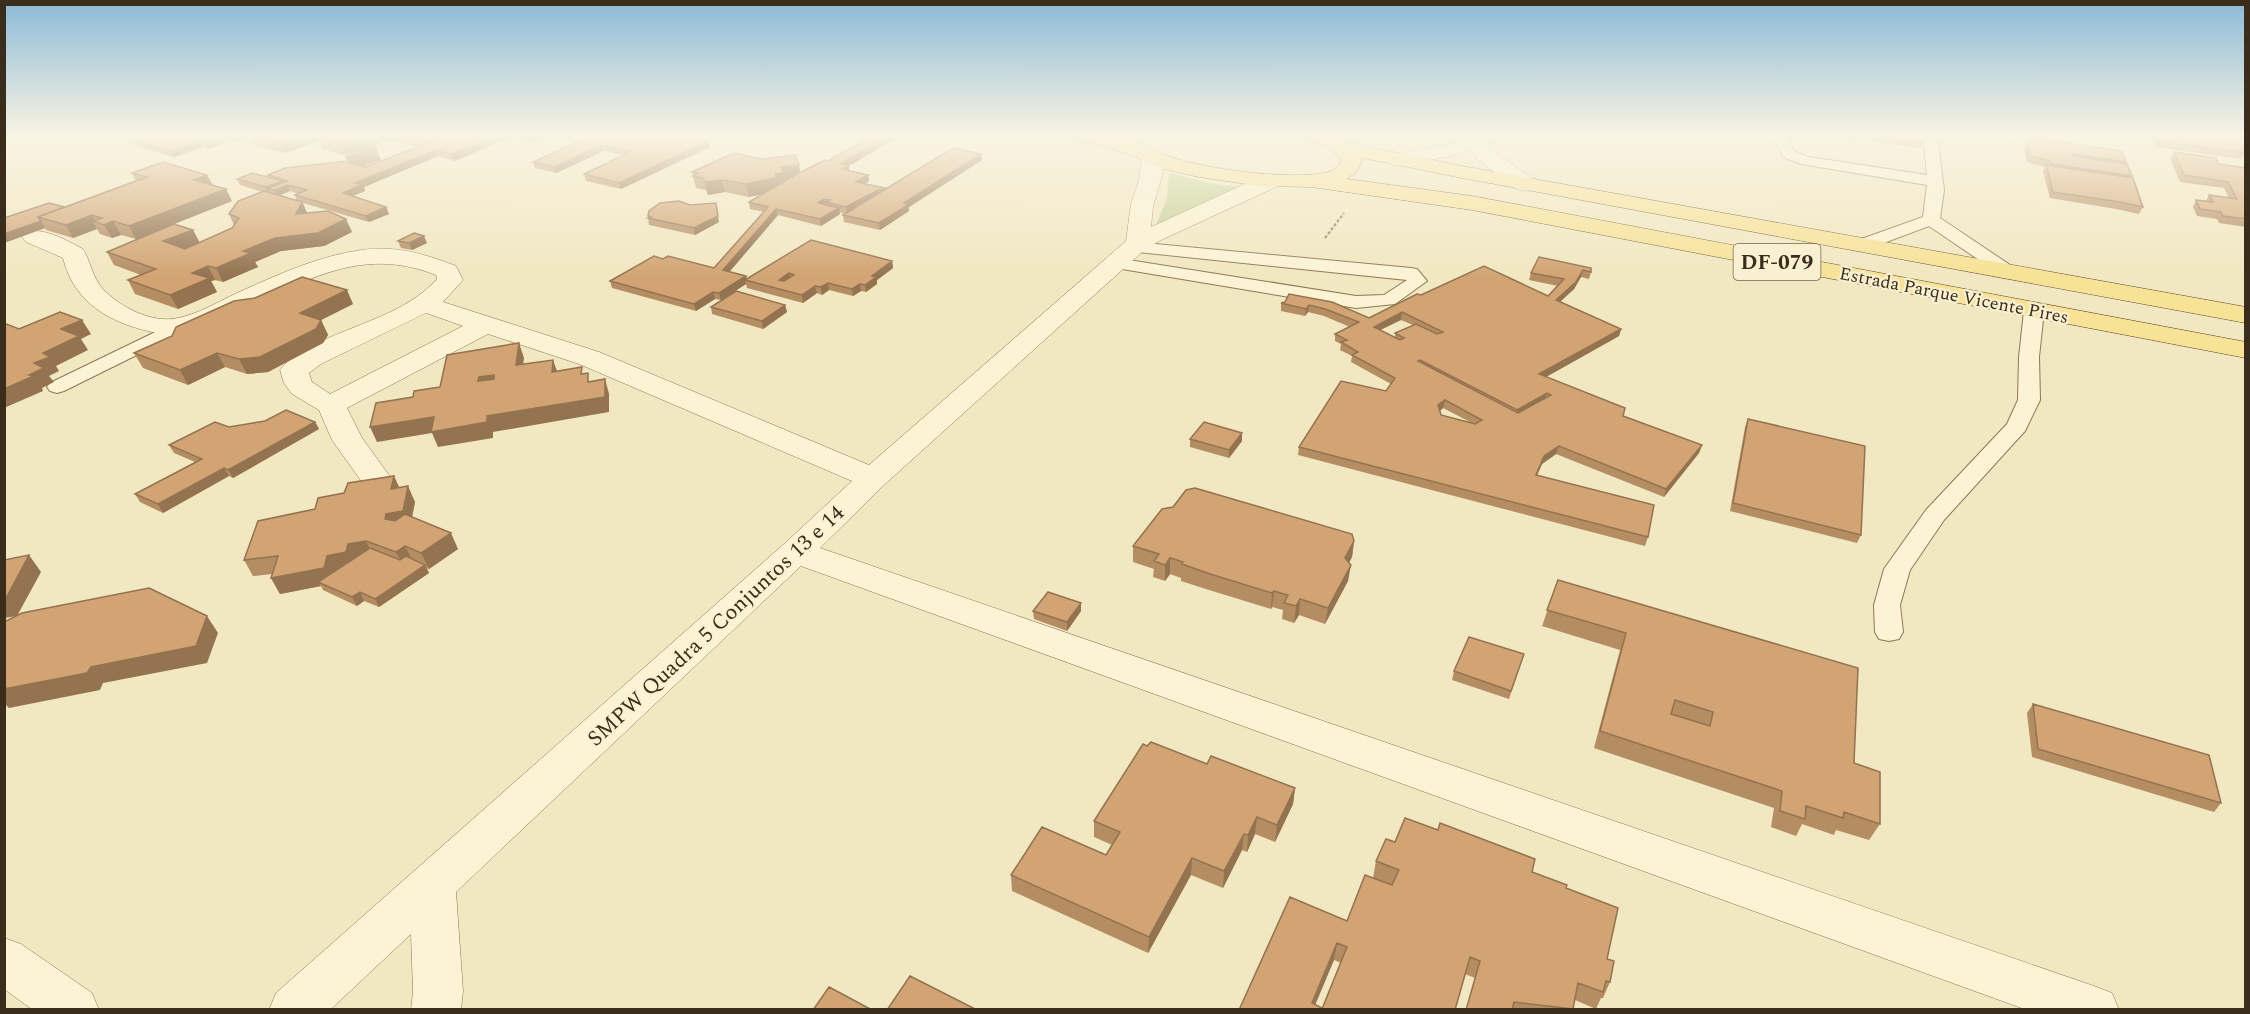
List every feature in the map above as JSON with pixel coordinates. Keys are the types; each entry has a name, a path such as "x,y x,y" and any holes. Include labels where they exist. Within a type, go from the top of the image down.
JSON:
{"main road":[{"name":"Estrada Parque Vicente Pires","path":"1324,182 1472,203 2246,350"},
{"name":"Estrada Parque Vicente Pires","path":"1516,182 2246,315"}],"street":[{"path":"1129,251 1149,182"},
{"name":"SMPW Quadra 5 Conjuntos 13 e 14","path":"294,1010 796,552 873,478 1129,251 1267,182"},
{"path":"34,237 74,254 76,267 81,277 101,304 113,312 146,324 178,327 332,263 372,254 393,254 433,264 447,271 450,280 446,287 424,304 332,345 305,360 294,370 294,379 306,393 331,405 347,440 378,482"},
{"path":"424,304 589,358 873,478"},
{"path":"331,405 487,324"},
{"path":"796,552 2094,1010"},
{"path":"432,885 438,991 436,1010"},
{"path":"4,960 74,1010"}],"lane":[{"path":"1931,220 1935,182"},
{"path":"1859,246 1931,220"},
{"path":"1931,220 2010,273"},
{"path":"1129,251 1411,273 1418,281 1388,300 1356,302 1129,251"},
{"path":"1889,632 1887,605 1897,569 1935,515 2017,426 2029,400 2029,357 2034,310"},
{"path":"57,387 178,327"}],"green space":[{"path":"1168,182 1206,182 1251,189 1152,235 1167,198"}],"building":[{"path":"133,182 202,182 226,189 129,226 113,221 104,225 93,221 102,218 92,215 66,225 38,217"},
{"path":"249,182 279,182 266,187"},
{"path":"283,182 357,182 355,183 363,184 343,193 386,207 366,216 295,195 307,190 288,185 274,190 268,188"},
{"path":"783,182 858,182 885,188 846,207 826,202 830,200 824,199 818,203 839,208 820,219 776,209 723,270 746,276 719,293 713,292 694,304 610,281 654,256 663,259 668,256 714,268 768,207 749,202"},
{"path":"897,182 936,182 904,203 908,205 879,223 843,215"},
{"path":"2050,182 2134,182 2143,207 2120,202 2053,192"},
{"path":"2228,182 2246,182 2246,219 2223,216 2221,212 2200,209 2196,200 2213,202 2209,195 2237,199"},
{"path":"264,191 302,202 296,214 328,211 346,219 318,233 275,238 243,251 251,253 216,268 208,266 192,273 210,278 170,295 128,280 156,269 107,252 174,224 193,230 163,241 185,249 232,228 239,218 229,214 238,201"},
{"path":"679,201 690,205 716,203 718,216 694,228 648,218 651,217 648,216 649,211 660,203"},
{"path":"49,203 64,207 38,217 41,221 4,234 4,218"},
{"path":"414,233 424,236 409,243 398,241"},
{"path":"811,240 892,261 872,276 876,277 865,285 860,284 852,289 828,283 821,287 815,286 802,295 745,280","holes":["789,273 794,275 784,281 779,280"]},
{"path":"1539,257 1591,268 1591,272 1583,270 1576,282 1556,300 1621,329 1539,374 1625,408 1623,416 1702,445 1666,489 1559,446 1544,456 1536,475 1654,505 1648,537 1299,447 1341,381 1386,391 1395,378 1352,355 1358,352 1341,342 1347,340 1335,334 1359,322 1309,305 1306,309 1281,303 1285,302 1289,294 1332,302 1369,318 1417,294 1421,295 1484,266 1548,296 1564,279 1531,273","holes":["1402,312 1443,332 1437,334 1416,324 1395,333 1404,338 1400,340 1374,327","1418,361 1517,410 1547,393 1551,395 1518,413","1445,400 1482,420 1475,424 1441,415 1438,405"]},
{"path":"302,277 347,290 300,313 321,320 316,329 260,357 239,359 217,353 180,370 134,353 172,336 176,327 234,301 255,298"},
{"path":"736,291 785,305 762,321 711,307"},
{"path":"60,312 82,320 61,329 79,336 43,353 50,357 34,363 44,368 29,375 34,376 4,389 4,323 19,329"},
{"path":"519,343 516,365 553,360 552,372 582,367 581,374 588,373 588,382 605,379 605,397 487,416 487,422 431,432 434,417 370,427 376,403 413,397 414,391 440,387 447,355","holes":["494,375 494,379 478,381 479,377"]},
{"path":"286,410 315,422 228,470 224,468 158,504 135,494 202,459 169,445 215,422 229,427 265,421"},
{"path":"1748,419 1865,446 1861,535 1733,503"},
{"path":"1204,422 1242,433 1229,450 1190,439"},
{"path":"394,476 391,489 408,486 406,497 403,511 386,514 385,519 395,521 405,514 451,533 421,553 405,546 396,552 366,541 348,544 346,552 327,556 324,568 271,578 278,556 244,560 258,521 315,509 318,498 344,493 348,483"},
{"path":"1195,488 1352,534 1354,541 1345,558 1351,565 1328,608 1300,599 1296,606 1284,603 1288,595 1274,591 1272,593 1210,574 1170,558 1165,565 1154,561 1159,554 1133,546 1162,509 1173,507 1186,490"},
{"path":"370,548 400,560 406,556 425,565 375,599 360,592 352,597 318,582"},
{"path":"29,555 5,600 4,600 4,560"},
{"path":"1558,580 1858,668 1854,763 1880,772 1880,824 1844,812 1843,818 1806,806 1805,819 1780,811 1782,791 1600,731 1626,633 1547,610","holes":["1675,700 1713,712 1710,726 1671,714"]},
{"path":"149,588 207,616 196,646 91,667 87,673 4,689 4,622 22,613"},
{"path":"1048,592 1081,603 1067,622 1033,611"},
{"path":"1469,637 1524,654 1511,691 1454,671"},
{"path":"2033,704 2209,755 2221,803 2038,749"},
{"path":"1151,742 1207,764 1211,756 1295,788 1277,825 1257,817 1248,835 1244,834 1224,871 1192,858 1149,937 1011,875 1042,827 1106,855 1120,832 1094,821 1143,744 1147,746"},
{"path":"1405,818 1438,830 1440,823 1535,859 1532,872 1618,908 1607,959 1614,961 1610,982 1606,981 1603,992 1578,983 1573,1009 1514,1002 1512,1010 1466,1010 1480,961 1470,957 1455,1010 1324,1010 1322,1009 1347,947 1337,943 1312,1003 1322,1008 1321,1010 1239,1010 1290,897 1347,921 1365,875 1392,885 1399,870 1376,861 1386,839 1395,842"},
{"path":"910,976 977,1010 887,1010"},
{"path":"829,987 872,1010 813,1010"}]}
